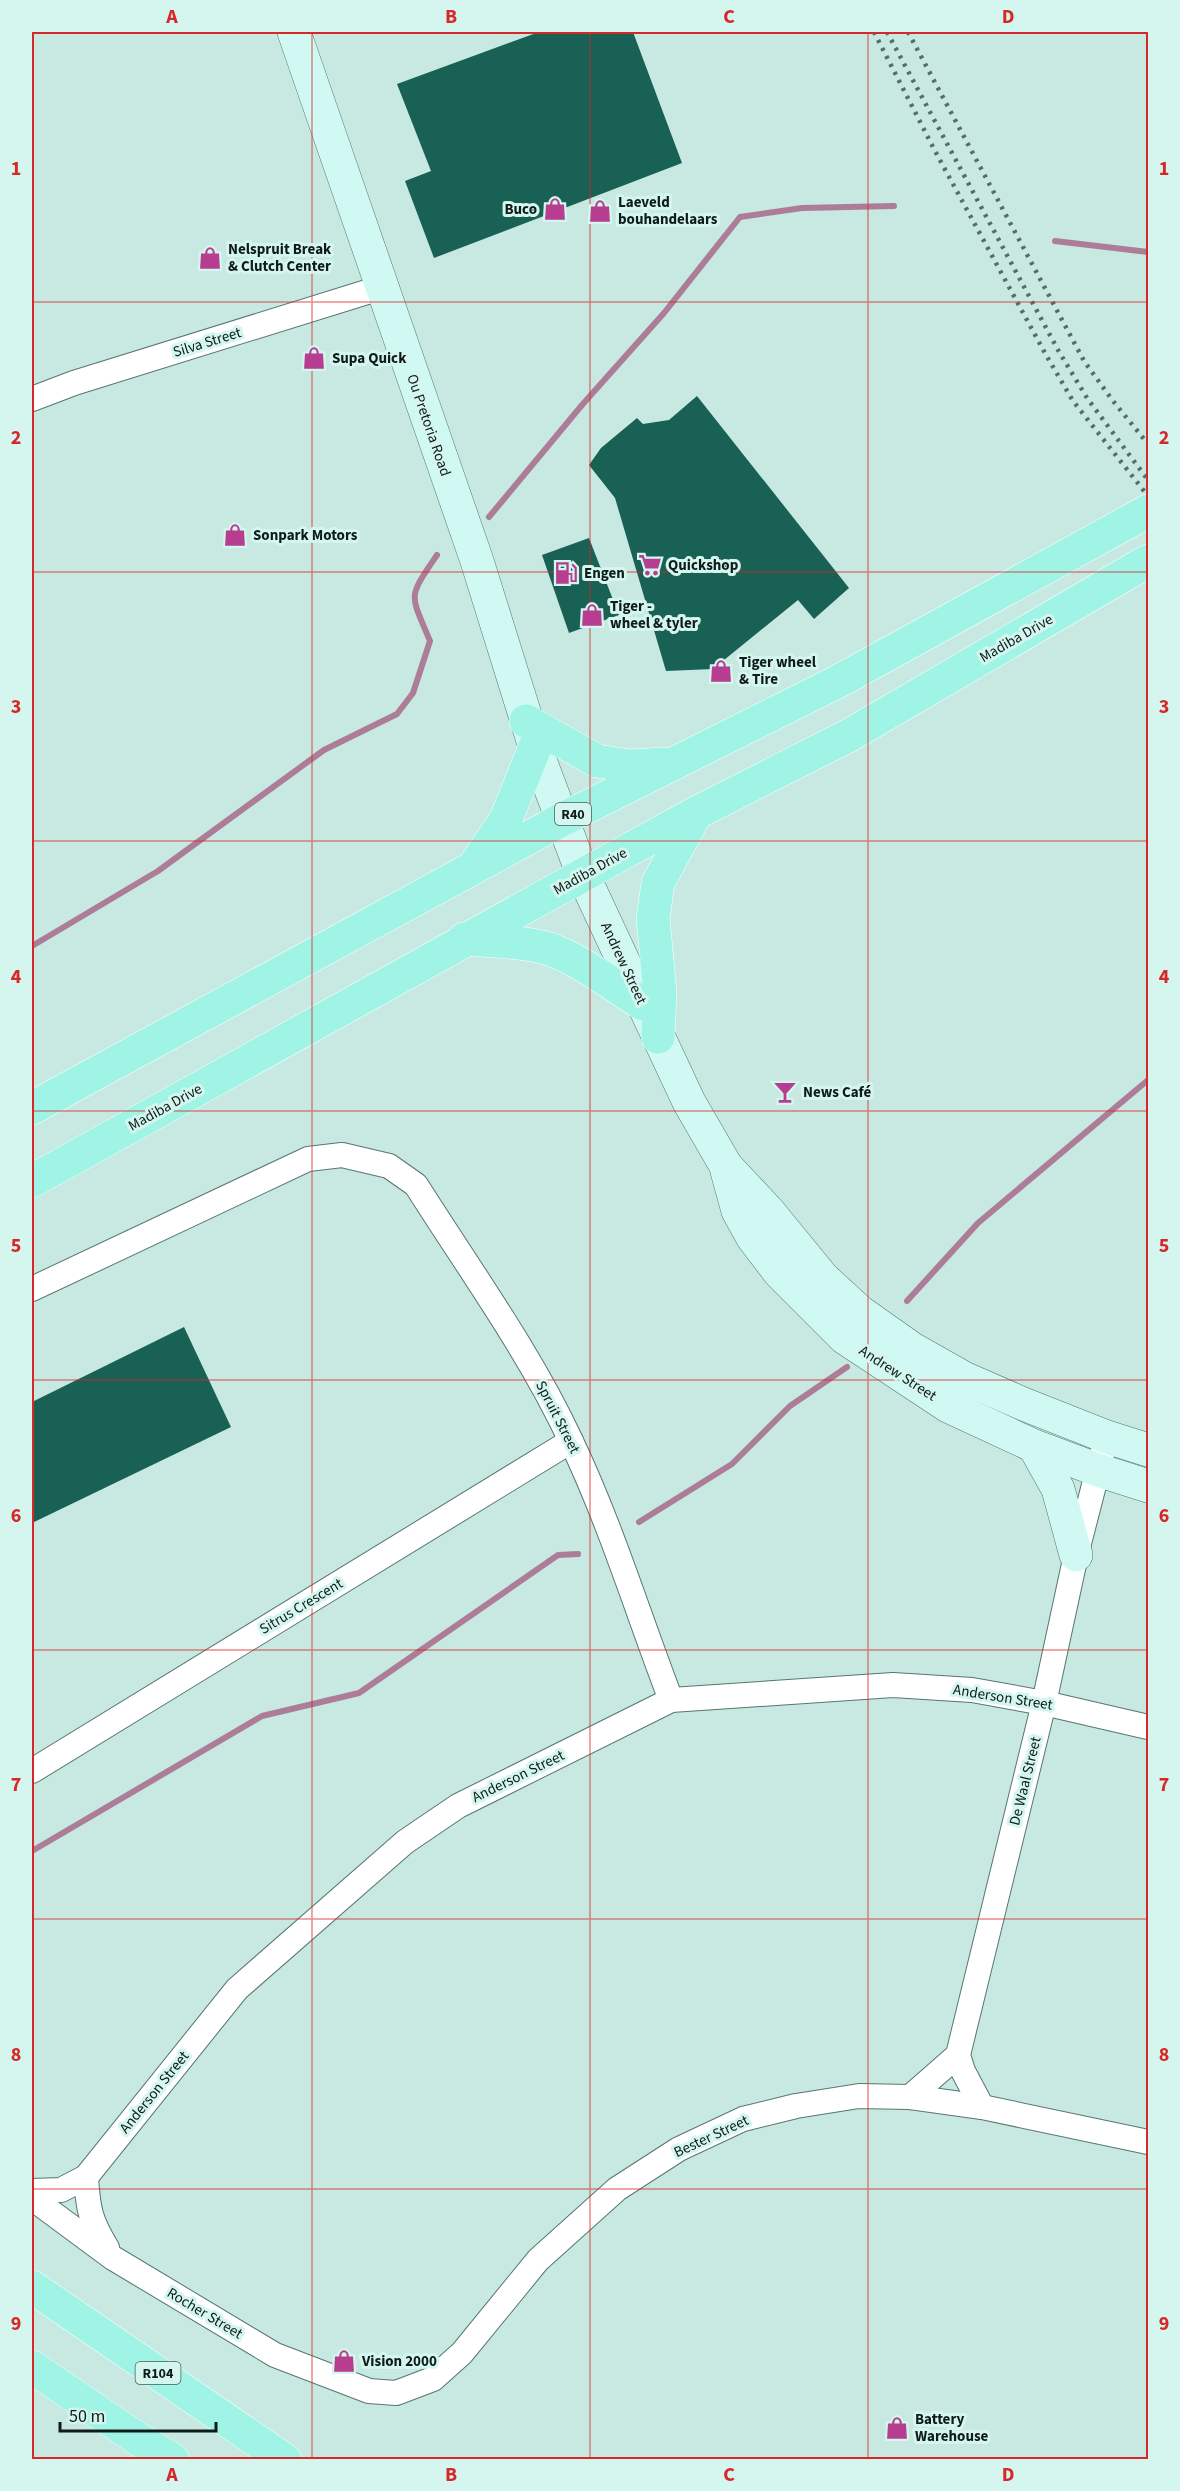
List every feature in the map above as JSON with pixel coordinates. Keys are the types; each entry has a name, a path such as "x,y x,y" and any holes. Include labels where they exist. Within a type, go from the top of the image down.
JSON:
{"main road":[{"name":"Ou Pretoria Road","path":"294,32 477,561 530,734 563,819"},
{"name":"R40","path":"32,1108 474,866 671,764 839,681 1149,511"},
{"name":"Madiba Drive","path":"32,1181 583,874 696,813 848,736 1147,562"},
{"path":"474,866 506,819 530,734 597,761 630,766 671,764"},
{"path":"658,1037 660,992 652,918 658,884 696,813"},
{"name":"Andrew Street","path":"563,819 583,874 689,1102 726,1166 770,1212 823,1278 860,1312 911,1348 964,1378 1107,1437 1149,1450"},
{"path":"464,939 518,943 545,948 567,957 643,1004"},
{"name":"Andrew Street","path":"726,1166 738,1211 753,1238 779,1272 845,1338 948,1406 1034,1446 1149,1486"},
{"path":"1034,1446 1058,1489 1076,1555"},
{"name":"R104","path":"32,2287 285,2460"},
{"path":"32,2367 149,2449 172,2460"}],"street":[{"name":"Silva Street","path":"32,399 74,383 383,287"},
{"name":"Spruit Street","path":"32,1289 308,1158 342,1155 388,1166 416,1185 537,1374 571,1441 603,1513 671,1700"},
{"name":"De Waal Street","path":"958,2055 1044,1703 1076,1555 1107,1437"},
{"name":"Sitrus Crescent","path":"32,1771 571,1441"},
{"name":"Anderson Street","path":"32,2191 61,2190 87,2177 237,1989 405,1842 458,1806 671,1700 893,1685 972,1690 1044,1703 1149,1727"},
{"path":"910,2097 958,2055 963,2071 982,2107"},
{"name":"Bester Street","path":"396,2392 433,2379 462,2353 538,2260 617,2189 679,2149 743,2119 796,2106 860,2096 910,2097 982,2107 1149,2142"},
{"path":"87,2177 87,2207 94,2227 113,2258"},
{"name":"Rocher Street","path":"32,2198 113,2258 274,2355 369,2391 396,2392"}],"building":[{"path":"539,32 633,32 682,163 434,258 405,181 431,171 397,84"},
{"path":"697,396 849,588 814,619 798,600 713,669 666,671 615,498 589,465 601,448 637,418 643,424 669,420"},
{"path":"589,538 619,615 569,633 542,555"},
{"path":"184,1327 231,1427 32,1523 32,1402"}],"waterway":[{"path":"489,517 582,405 664,313 740,217 802,208 894,206"},
{"path":"1055,241 1148,252"},
{"path":"32,946 158,871 324,750 397,714 413,693 430,641 418,614 415,596 420,580 437,555"},
{"path":"907,1301 978,1223 1148,1080"},
{"path":"639,1522 732,1464 790,1406 847,1367"},
{"path":"32,1851 262,1716 359,1693 558,1555 578,1554"}],"railway":[{"path":"874,32 935,151 1073,401 1148,496"},
{"path":"887,32 1058,350 1087,398 1148,480"},
{"path":"908,32 1084,361 1148,444"}],"place":[{"name":"Buco","path":"555,209"},
{"name":"Laeveld bouhandelaars","path":"600,211"},
{"name":"Nelspruit Break & Clutch Center","path":"210,258"},
{"name":"Supa Quick","path":"314,358"},
{"name":"Sonpark Motors","path":"235,535"},
{"name":"Quickshop","path":"650,565"},
{"name":"Engen","path":"566,573"},
{"name":"Tiger - wheel & tyler","path":"592,615"},
{"name":"Tiger wheel & Tire","path":"721,671"},
{"name":"News Café","path":"785,1092"},
{"name":"Vision 2000","path":"344,2361"},
{"name":"Battery Warehouse","path":"897,2428"}]}
